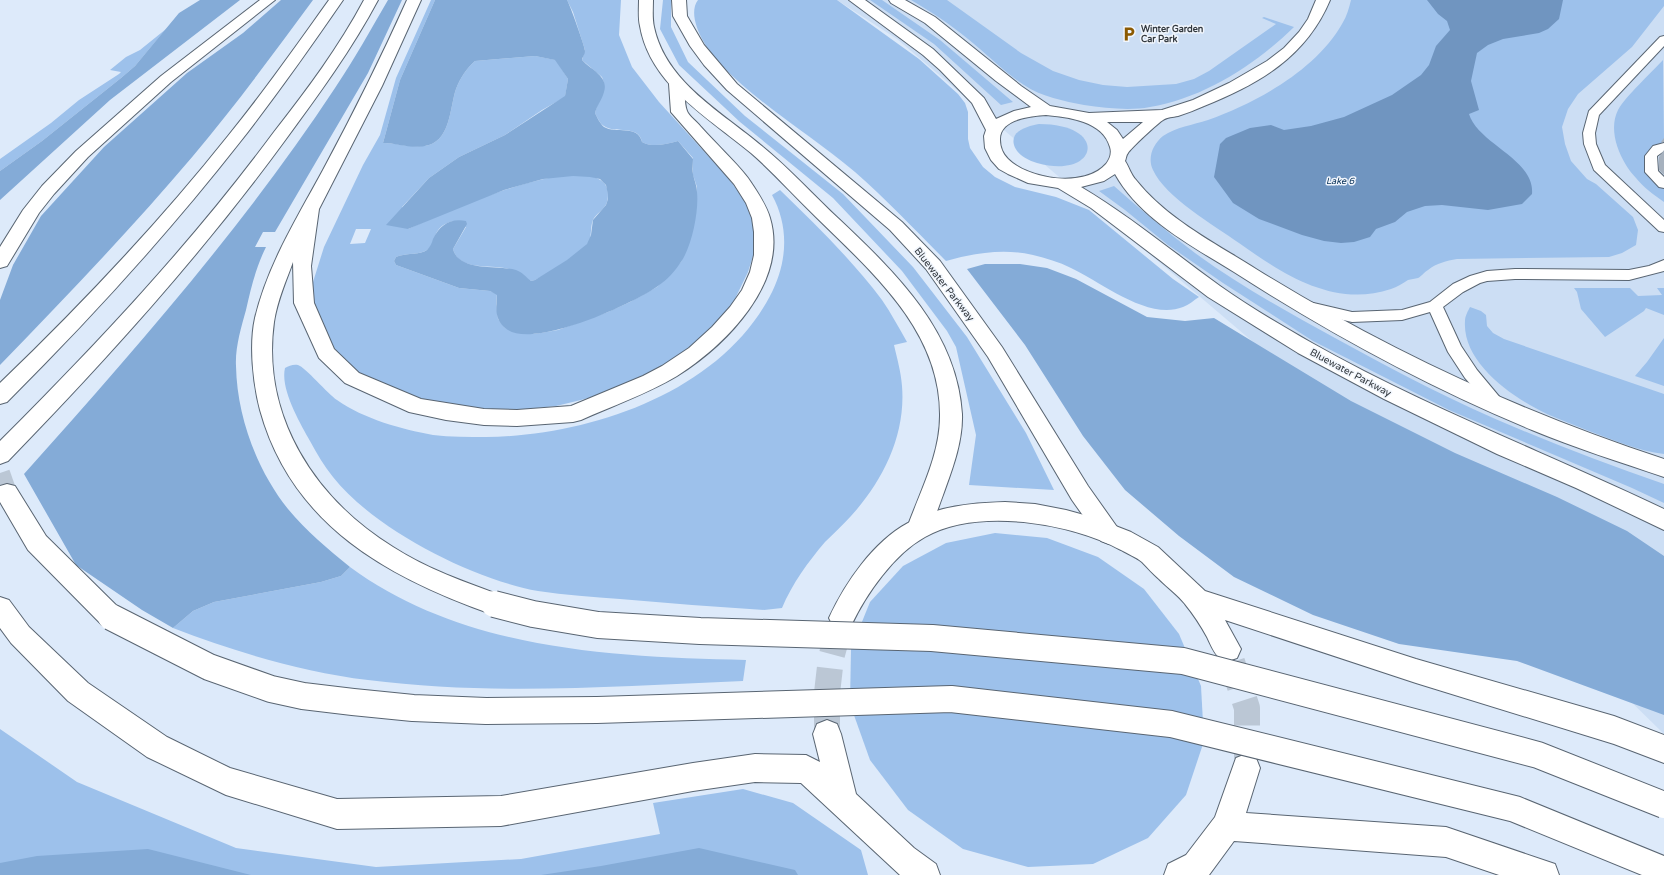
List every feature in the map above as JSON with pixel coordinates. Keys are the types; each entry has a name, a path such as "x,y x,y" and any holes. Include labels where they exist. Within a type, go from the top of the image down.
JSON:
{"main road":[{"path":"0,262 32,210 48,190 82,154 161,84 268,0"},
{"path":"4,392 125,266 197,185 239,134 336,0"},
{"path":"0,455 128,322 216,220 301,108 358,23 371,0"},
{"path":"414,0 372,91 310,208 281,269 265,319 263,375 269,409 277,430 300,474 317,496 353,532 394,559 442,585 494,604 533,614 598,625 700,631 932,638 1183,661 1538,755 1664,805"},
{"path":"646,0 646,25 649,39 664,67 677,84 720,123 757,150 891,280 918,315 928,332 943,366 950,405 950,420 949,436 942,465 919,528"},
{"path":"856,0 928,52 945,67 979,101 994,130 1002,122 1014,115 1029,111 1046,110 1067,112 1100,124 1110,132 1117,142 1119,157 1129,183 1148,203 1199,241 1295,303 1395,358 1500,407 1614,452 1664,468"},
{"path":"896,0 929,19 984,62 1021,94 1046,110"},
{"path":"1087,118 1158,116 1215,96 1239,84 1265,68 1297,43 1310,29 1320,11 1323,0"},
{"name":"Bluewater Parkway","path":"684,4 680,16 697,46 709,62 732,87 896,226 933,265 995,352 1080,493 1109,534"},
{"path":"310,208 302,266 304,303 326,353 352,378 417,406 446,412 484,417 517,418 573,414 650,381 669,371 696,353 719,332 737,312 751,291 759,272 763,255 763,232 761,218 755,203 741,181 679,112 677,84"},
{"name":"Bluewater Parkway","path":"994,130 991,141 994,153 1004,164 1020,174 1039,180 1061,183 1080,182 1096,178 1109,171 1119,157 1158,116"},
{"name":"Bluewater Parkway","path":"1061,183 1097,204 1215,292 1305,348 1391,393 1505,448 1584,481 1664,520"},
{"path":"7,493 37,543 111,617 209,667 271,689 303,696 353,702 413,708 486,711 597,710 951,699 1171,724 1515,809 1664,870"},
{"path":"842,618 849,602 865,576 885,555 919,528 944,519 961,515 1007,512 1054,517 1109,534 1148,553 1197,600 1228,649"},
{"path":"1197,600 1416,671 1614,730 1664,749"},
{"path":"0,608 20,635 78,692 157,747 226,781 337,814 501,811 693,777 755,768 806,769 844,802 912,870"},
{"path":"827,734 844,802"},
{"path":"1179,875 1197,866 1227,826 1246,768"},
{"path":"1227,826 1446,842 1544,875"}],"lane":[{"path":"1664,39 1593,114 1589,133 1590,144 1599,167 1664,228"},
{"path":"1664,147 1657,149 1651,156 1652,172 1664,184"},
{"path":"1295,303 1352,317 1402,315 1435,306 1458,288 1475,279 1487,276 1515,274 1629,275 1653,270 1664,265"},
{"path":"1435,306 1454,348 1466,368 1500,407"}],"shaded area":[{"path":"200,0 240,0 110,100 0,200 0,171 42,141 121,78 135,66 179,13"},
{"path":"281,0 313,0 239,99 193,156 98,262 0,365 0,300 13,265 41,216 104,147 187,73 243,33"},
{"path":"388,0 402,0 368,73 275,232 263,232 255,247 266,247 259,262 252,286 236,352 237,385 240,404 251,442 267,477 277,494 302,525 350,567 341,576 321,582 214,602 193,611 173,628 142,610 76,565 24,474 147,334 226,238 300,139 342,77"},
{"path":"431,0 435,0 400,80 383,143 423,146 429,145 442,136 446,129 456,89 467,70 475,61 535,56 556,60 568,79 565,97 542,110 505,135 459,157 429,178 402,207 408,229 448,211 507,189 564,175 587,175 603,182 607,189 608,200 603,209 593,220 589,242 586,246 564,262 531,281 509,269 477,266 462,261 456,256 453,249 466,227 453,221 441,227 427,250 420,253 396,257 394,261 396,265 459,288 490,291 497,294 496,304 498,319 505,328 528,334 558,330 608,312 657,287 681,262 692,232 697,187 693,175 693,158 678,141 660,145 646,144 642,142 640,136 632,131 604,126 595,113 602,95 604,82 602,77 582,60 585,50 573,12 567,0 621,0 619,35 632,67 659,102 730,180 750,209 754,225 753,256 748,272 732,305 716,325 698,342 658,370 607,393 556,406 507,411 436,406 371,383 334,354 312,306 313,282 324,247 363,165 380,135 396,78","holes":["356,229 371,229 365,243 350,244"]},
{"path":"435,0 567,0 585,52 582,60 602,77 604,82 604,92 595,113 601,124 609,129 626,130 636,133 640,136 642,142 646,144 660,145 678,141 693,159 693,172 697,188 697,209 694,228 685,255 681,262 671,275 661,284 628,303 584,322 561,329 540,333 521,334 508,330 500,323 496,305 497,295 490,291 459,288 396,265 394,261 396,257 424,252 431,245 433,239 442,226 450,222 460,220 466,221 467,224 453,249 457,256 463,261 480,266 516,270 531,281 535,280 567,260 587,244 591,235 593,220 606,205 608,199 606,185 600,179 573,176 543,179 504,190 408,229 386,225 429,178 459,157 505,135 565,96 568,79 555,60 535,56 475,61 467,70 456,89 446,129 442,136 429,145 417,147 383,143 400,80"},
{"path":"663,0 671,0 671,27 688,62 745,116 843,194 913,267 967,337 1026,433 1054,490 969,485 976,435 956,347 947,331 902,271 833,198 740,122 679,65 660,29"},
{"path":"698,0 837,0 919,59 958,94 965,103 968,112 968,139 970,148 983,167 995,177 1015,187 1056,197 1089,210 1173,279 1199,297 1183,307 1169,310 1155,309 1140,305 1125,298 1062,264 1043,257 1022,253 989,252 946,261 855,172 769,107 715,59 704,43 696,25 694,15"},
{"path":"837,0 1664,0 1664,734 1333,410 897,39"},
{"path":"870,0 882,0 940,40 1013,102 1001,105 934,44"},
{"path":"911,0 947,0 1021,53 1053,71 1079,80 1103,85 1127,87 1176,84 1194,79 1209,71 1276,24 1262,18 1264,17 1294,27 1246,67 1209,88 1170,103 1134,109 1117,109 1069,102 1038,93 1009,74 954,28"},
{"path":"1351,0 1664,0 1664,6 1632,47 1578,94 1568,109 1562,127 1565,144 1571,161 1587,179 1596,184 1633,217 1638,230 1636,245 1622,253 1609,257 1457,259 1438,264 1419,277 1408,280 1391,289 1370,294 1350,294 1330,291 1310,285 1292,277 1204,220 1168,190 1159,180 1151,165 1152,152 1159,139 1173,130 1208,120 1246,104 1283,83 1301,70 1331,41 1344,21"},
{"path":"166,29 135,66 121,78 42,141 0,171 0,159 51,123 79,100 119,74 121,72 110,70 126,57 140,50"},
{"path":"1663,60 1664,141 1656,147 1652,163 1664,181 1664,202 1642,185 1625,164 1617,146 1614,128 1618,110 1622,104"},
{"path":"1039,124 1062,126 1077,132 1086,141 1088,150 1083,158 1073,164 1058,166 1037,163 1020,154 1015,149 1015,136 1021,130"},
{"path":"1114,186 1195,253 1281,308 1426,386 1495,419 1555,444 1664,484 1664,503 1449,410 1313,341 1223,283 1168,245 1099,191"},
{"path":"780,190 833,243 870,285 882,300 907,342 894,345 902,386 902,404 900,422 890,456 873,488 863,502 825,542 807,565 791,590 782,608 764,610 558,594 512,585 484,576 455,564 399,533 351,497 333,477 315,451 292,406 285,386 284,376 285,368 294,365 298,365 306,370 337,400 359,413 408,430 433,435 453,437 486,437 526,435 567,428 608,418 648,402 685,383 719,359 747,330 770,296 776,284 783,259 784,233 782,220 772,195"},
{"path":"985,264 1020,264 1047,268 1076,279 1147,317 1185,321 1214,318 1351,401 1455,453 1557,497 1627,531 1664,556 1664,715 1517,661 1399,644 1313,615 1234,577 1179,536 1125,490 1083,436 1025,345 967,269"},
{"path":"1574,288 1630,288 1638,296 1662,295 1657,288 1664,288 1664,315 1646,308 1644,311 1605,337 1581,309 1577,292"},
{"path":"1470,307 1481,311 1486,315 1487,326 1493,333 1504,339 1664,394 1664,454 1654,453 1626,445 1547,414 1519,399 1505,389 1481,365 1472,351 1466,336 1465,321"},
{"path":"1664,338 1664,386 1635,376"},
{"path":"995,533 1047,538 1098,557 1144,589 1179,634 1201,686 1204,741 1186,795 1148,838 1093,864 1028,867 963,849 908,810 870,760 850,704 851,649 870,602 903,566 946,543"},
{"path":"350,567 394,595 441,616 489,632 540,644 591,651 643,656 746,660 743,681 603,687 508,689 415,685 368,680 318,672 245,653 173,628 193,611 214,602 321,582 341,576"},
{"path":"0,729 77,782 236,848 376,867 521,859 660,834 653,803 743,789 793,803 861,850 868,875 0,875"},
{"path":"699,848 795,870 798,875 541,875 601,866"},
{"path":"148,849 251,875 0,875 0,863 37,856"}],"water":[{"name":"Lake 6","path":"1427,0 1563,0 1559,19 1548,29 1539,33 1503,39 1488,45 1477,53 1471,81 1479,110 1469,114 1474,125 1516,161 1525,171 1531,182 1532,194 1522,204 1488,210 1442,205 1425,206 1407,212 1395,222 1376,229 1370,237 1354,242 1341,243 1324,241 1302,235 1259,219 1233,203 1214,177 1220,144 1226,138 1250,128 1271,125 1284,130 1311,126 1344,117 1392,95 1421,75 1429,65 1436,46 1450,30 1447,21 1438,14"}],"tunnel":[{"path":"0,473 7,493"},
{"path":"827,734 827,693 831,658 841,621"},
{"path":"1232,662 1247,708 1247,759"}],"place":[{"name":"Winter Garden Car Park","path":"1129,34"}]}
